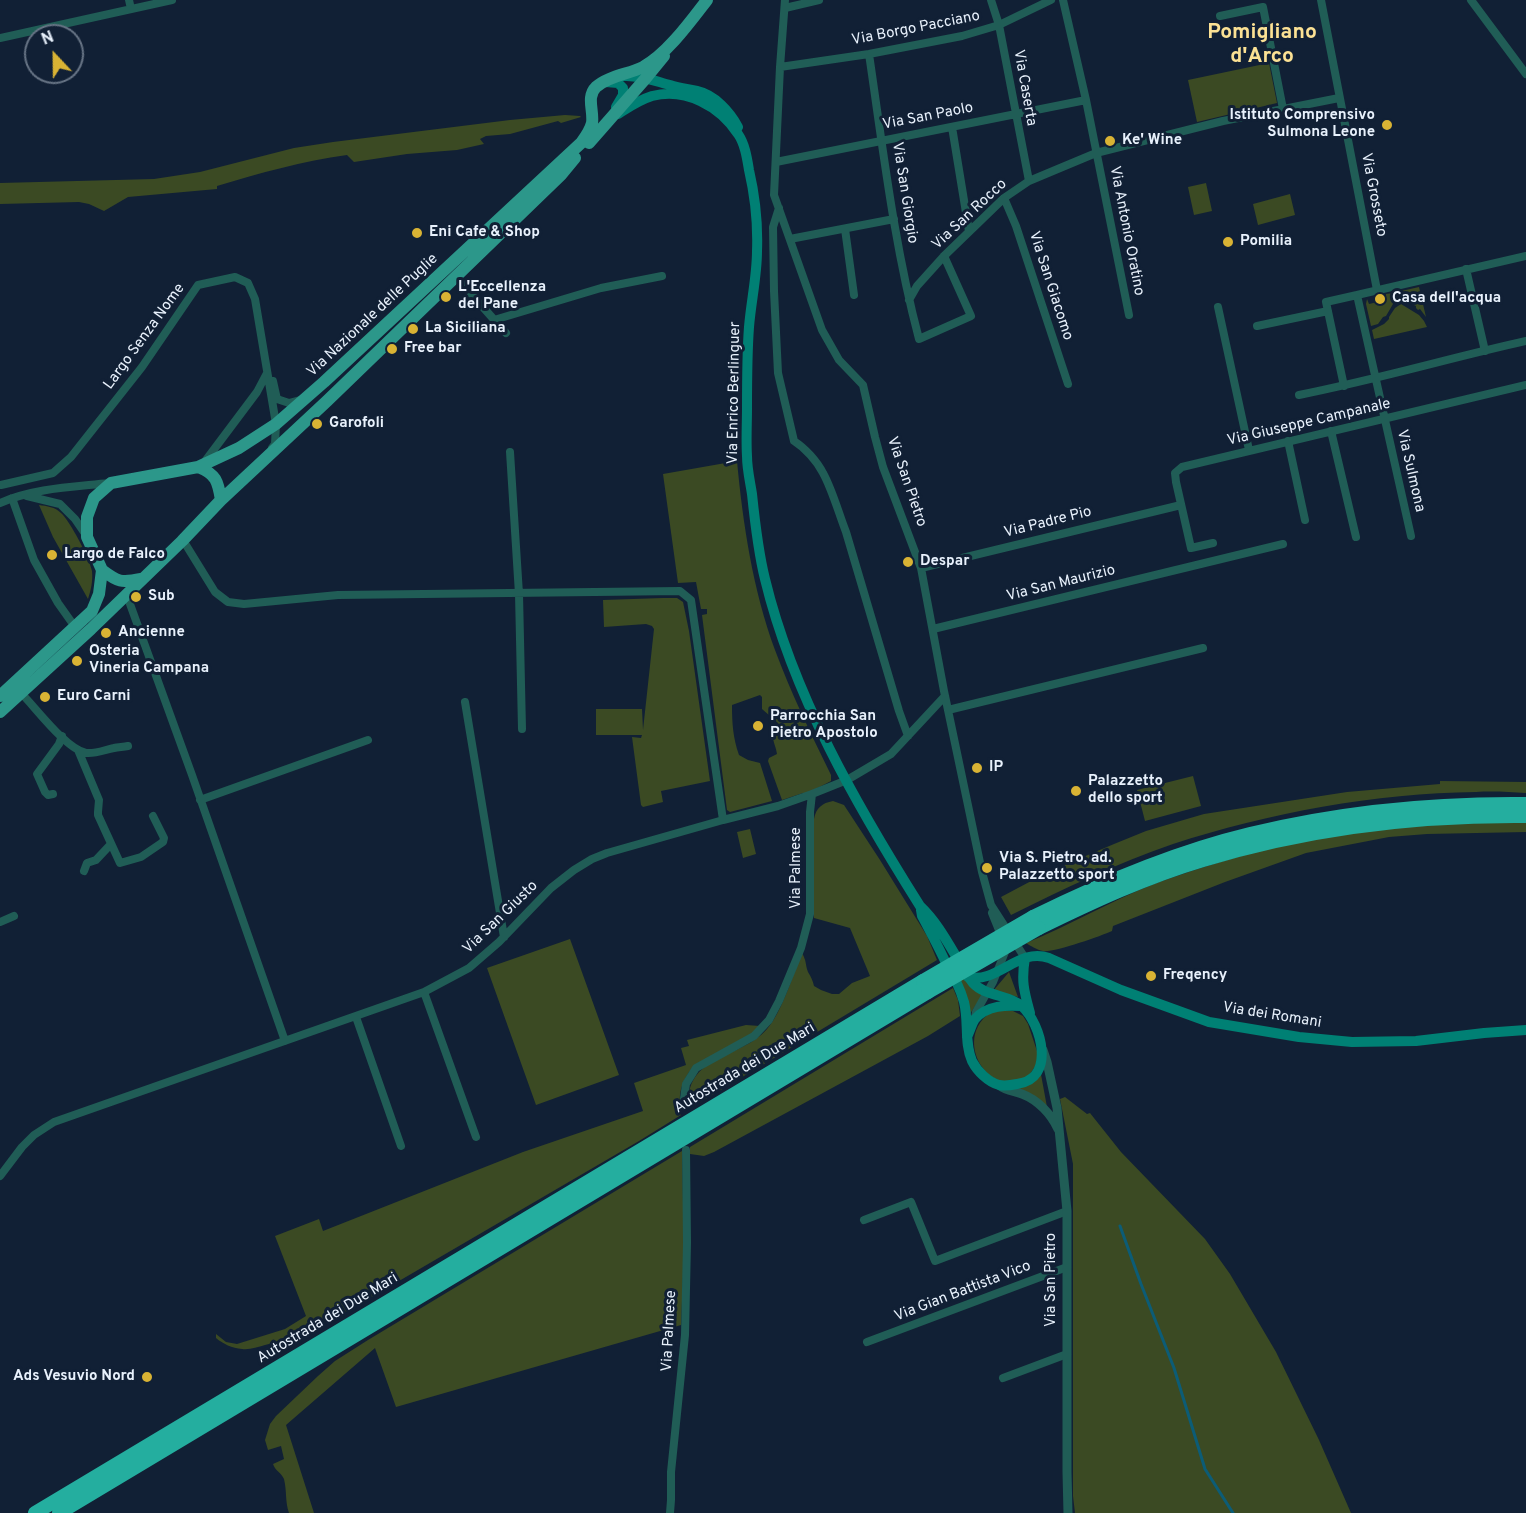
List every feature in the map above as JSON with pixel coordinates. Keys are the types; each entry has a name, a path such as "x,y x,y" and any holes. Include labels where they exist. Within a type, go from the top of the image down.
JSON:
{"highway":[{"name":"Autostrada dei Due Mari","path":"59,1513 926,987 1023,922 1065,901 1145,868 1208,846 1248,834 1295,824 1341,816 1437,805 1526,804"},
{"name":"Autostrada dei Due Mari","path":"35,1513 926,987 1071,912 1158,875 1202,860 1270,842 1354,826 1437,817 1526,816"}],"main road":[{"path":"610,80 643,67 674,40 706,0"},
{"name":"Via Nazionale delle Puglie","path":"0,712 91,629 221,500 561,175 661,62 674,40"},
{"path":"661,62 660,74 674,87"},
{"name":"Via Enrico Berlinguer","path":"610,80 635,76 674,87 700,91 711,96 730,113 738,127 752,185 758,252 749,327 747,458 757,544 765,580 777,623 804,696 846,780 880,842 920,906 938,926 968,977"},
{"name":"Via Nazionale delle Puglie","path":"111,483 198,467 239,448 276,424 581,143 590,130 592,121 591,95 596,88 610,80 623,87 623,95 612,116"},
{"name":"Via Enrico Berlinguer","path":"612,116 637,101 652,96 687,95 712,107 738,133"},
{"path":"198,467 209,471 216,479 221,500"},
{"path":"111,483 94,498 87,517 87,537 102,570 116,580 141,579"},
{"path":"0,696 92,611 99,594 102,570"},
{"name":"Via Enrico Berlinguer","path":"920,906 922,916 959,987 966,1011 967,1037"},
{"name":"Via dei Romani","path":"1025,958 1044,956 1121,990 1209,1022 1299,1037 1352,1042 1406,1042 1526,1030"},
{"path":"968,977 978,978 997,972 1025,958"},
{"path":"1025,958 1022,979 1026,1010"},
{"path":"968,977 975,985 988,993 1017,1001 1026,1010 1040,1039 1043,1050 1042,1062 1032,1078 1022,1083 999,1085 986,1078 977,1069 972,1060 967,1037 975,1019 990,1009 999,1006 1026,1010"}],"street":[{"path":"129,0 131,9"},
{"path":"0,38 172,0"},
{"path":"785,4 819,0"},
{"name":"Via Caserta","path":"991,0 999,25 1029,181"},
{"name":"Via Borgo Pacciano","path":"780,67 869,54 962,36 999,25 1051,0"},
{"name":"Via Antonio Oratino","path":"1064,0 1129,315"},
{"name":"Via Grosseto","path":"1321,0 1377,290"},
{"path":"1471,0 1526,74"},
{"name":"Via San Pietro","path":"785,4 774,195 822,330 839,360 863,385 883,467 921,568 982,872 992,905 1025,958"},
{"path":"1220,16 1263,8 1282,109"},
{"name":"Via San Giorgio","path":"869,54 894,219 909,300 920,339 971,316 944,256"},
{"name":"Via San Rocco","path":"909,300 917,286 969,231 1004,198 1029,181 1096,153 1223,121 1340,98"},
{"name":"Via San Paolo","path":"776,162 1086,100"},
{"path":"952,127 969,231"},
{"name":"Via San Giacomo","path":"1004,198 1016,226 1068,384"},
{"path":"779,208 772,227 778,373 794,441 823,472 846,532 908,736"},
{"path":"790,239 894,219"},
{"path":"845,229 854,295"},
{"path":"1344,386 1326,302 1526,256"},
{"path":"1466,269 1485,351"},
{"path":"494,320 601,288 662,276"},
{"name":"Largo Senza Nome","path":"1,483 53,473 71,457 142,367 198,285 235,277 249,284 255,299 276,424 275,444 256,468"},
{"path":"456,277 506,333"},
{"name":"Via Sulmona","path":"1357,295 1411,536"},
{"path":"1218,307 1249,450"},
{"path":"1257,326 1328,311"},
{"path":"1299,395 1526,341"},
{"path":"198,467 217,448 257,392 267,373"},
{"name":"Largo Senza Nome","path":"267,373 272,380 277,399 289,403 306,398"},
{"name":"Via Giuseppe Campanale","path":"1195,565 1176,482 1175,473 1182,467 1526,385"},
{"path":"1331,431 1356,537"},
{"path":"1288,441 1305,520"},
{"path":"510,452 519,594 522,729"},
{"path":"1,483 6,501 34,560 58,603 75,627"},
{"path":"6,501 47,490 111,483"},
{"path":"22,495 60,504 75,519 87,537"},
{"name":"Via Padre Pio","path":"921,568 1181,505"},
{"path":"182,541 215,592 228,602 244,604 338,595 680,591 691,600 723,820"},
{"path":"1191,548 1213,543"},
{"name":"Via San Maurizio","path":"933,629 1283,544"},
{"path":"126,593 285,1041"},
{"path":"948,710 1203,648"},
{"path":"21,693 78,750 99,753 128,746"},
{"name":"Via San Giusto","path":"0,1176 22,1147 54,1122 424,992 469,968 504,937 551,888 592,859 778,806 846,780 886,758 945,696"},
{"path":"465,702 504,937"},
{"path":"53,794 48,795 45,792 37,774 59,744 62,736"},
{"path":"200,800 368,740"},
{"path":"78,750 98,796 98,815 120,863 141,857 164,840 153,816"},
{"name":"Via Palmese","path":"683,1106 686,1084 696,1068 754,1036 769,1020 801,948 810,914 812,794"},
{"path":"84,871 87,863 96,860 111,844"},
{"path":"975,1019 976,1012 988,993 1005,952 1005,945 992,912 992,905"},
{"path":"0,922 14,916"},
{"path":"424,992 476,1137"},
{"path":"356,1017 401,1146"},
{"name":"Via San Pietro","path":"1043,1050 1057,1108 1067,1211 1068,1513"},
{"path":"999,1085 1005,1090 1030,1097 1049,1114 1059,1131"},
{"name":"Via Palmese","path":"670,1513 671,1473 685,1335 686,1150"},
{"path":"864,1220 911,1202 935,1261 1067,1211"},
{"name":"Via Gian Battista Vico","path":"867,1342 1067,1267"},
{"path":"1003,1378 1067,1354"}],"green space":[{"path":"1269,63 1277,103 1197,122 1188,80"},
{"path":"565,115 581,117 510,134 486,136 480,139 484,144 457,150 407,154 354,162 347,155 265,172 217,186 217,189 128,197 104,211 79,202 0,204 0,183 154,179 200,172 294,148"},
{"path":"1206,183 1212,211 1194,215 1188,187"},
{"path":"1290,194 1295,215 1258,225 1253,204"},
{"path":"1419,287 1426,317 1416,306 1400,298 1397,292"},
{"path":"1394,293 1393,304 1386,316 1378,324 1371,326 1367,299 1369,304 1386,300 1386,294"},
{"path":"1401,304 1419,315 1427,327 1374,339 1372,330 1384,324 1395,308"},
{"path":"737,461 750,557 767,627 788,682 831,775 831,781 808,793 782,800 768,761 777,754 773,733 778,723 762,709 760,695 732,705 733,730 739,755 760,763 772,801 730,812 727,810 702,615 707,614 707,609 701,609 696,582 678,583 663,474"},
{"path":"39,505 54,508 61,513 79,540 92,571 92,585 88,599 53,537"},
{"path":"677,598 683,602 689,631 710,781 661,791 663,802 643,807 632,737 641,738 642,735 596,735 596,709 642,709 643,730 654,629 646,624 604,627 603,600"},
{"path":"1193,776 1201,806 1145,821 1137,790"},
{"path":"1440,781 1526,782 1526,793 1438,793 1400,796 1284,814 1209,833 1152,851 1011,915 1001,897 1050,871 1114,844 1146,831 1204,814 1347,792 1440,784"},
{"path":"833,801 844,805 880,860 927,936 937,960 689,1109 690,1091 695,1078 704,1068 756,1039 767,1029 782,1003 802,953 814,986 832,994 839,994 852,983 870,976 850,928 814,918 814,819 820,807"},
{"path":"1465,823 1526,823 1526,832 1389,837 1306,853 1113,926 1112,931 1077,944 1043,951 1026,943 1154,884 1243,855 1339,835 1402,827"},
{"path":"750,829 756,854 743,858 737,832"},
{"path":"570,939 619,1075 536,1105 487,968"},
{"path":"1009,972 1018,997 993,991"},
{"path":"962,976 983,994 970,1014 960,978"},
{"path":"953,988 958,1000 960,1016 928,1036 714,1152 704,1156 690,1154 690,1147"},
{"path":"1013,1011 1023,1016 1028,1024 1038,1054 1036,1065 1028,1077 1003,1082 992,1077 981,1065 975,1050 975,1034 983,1019 991,1012"},
{"path":"746,1025 760,1026 752,1034 693,1067 685,1078 681,1090 681,1115 639,1141 321,1325 284,1340 248,1349 231,1347 216,1338 216,1334 226,1342 237,1344 285,1329 306,1316 275,1236 319,1219 323,1231 523,1152 643,1111 634,1083 686,1065 681,1048 689,1046 687,1040"},
{"path":"1040,1069 1047,1107 1016,1088"},
{"path":"1065,1097 1087,1114 1090,1113 1121,1152 1205,1239 1230,1274 1276,1352 1319,1440 1351,1513 1075,1513 1073,1496 1073,1164 1060,1099"},
{"path":"682,1151 684,1253 681,1325 396,1407 375,1348 286,1425 314,1513 289,1513 284,1479 273,1464 284,1459 281,1446 268,1450 265,1440 270,1424 276,1416 318,1376 335,1361 368,1340"}],"waterway":[{"path":"1120,1226 1174,1368 1205,1469 1233,1513"}],"place":[{"name":"Istituto Comprensivo Sulmona Leone","path":"1387,125"},
{"name":"Ke' Wine","path":"1110,141"},
{"name":"Eni Cafe & Shop","path":"417,233"},
{"name":"Pomilia","path":"1228,242"},
{"name":"L'Eccellenza del Pane","path":"446,297"},
{"name":"Casa dell'acqua","path":"1380,299"},
{"name":"La Siciliana","path":"413,329"},
{"name":"Free bar","path":"392,349"},
{"name":"Garofoli","path":"317,424"},
{"name":"Largo de Falco","path":"52,555"},
{"name":"Despar","path":"908,562"},
{"name":"Sub","path":"136,597"},
{"name":"Ancienne","path":"106,633"},
{"name":"Osteria Vineria Campana","path":"77,661"},
{"name":"Euro Carni","path":"45,697"},
{"name":"Parrocchia San Pietro Apostolo","path":"758,726"},
{"name":"IP","path":"977,768"},
{"name":"Palazzetto dello sport","path":"1076,791"},
{"name":"Via S. Pietro, ad. Palazzetto sport","path":"987,868"},
{"name":"Freqency","path":"1151,976"},
{"name":"Ads Vesuvio Nord","path":"147,1377"}],"district":[{"name":"Pomigliano d'Arco","path":"1262,46"}]}
